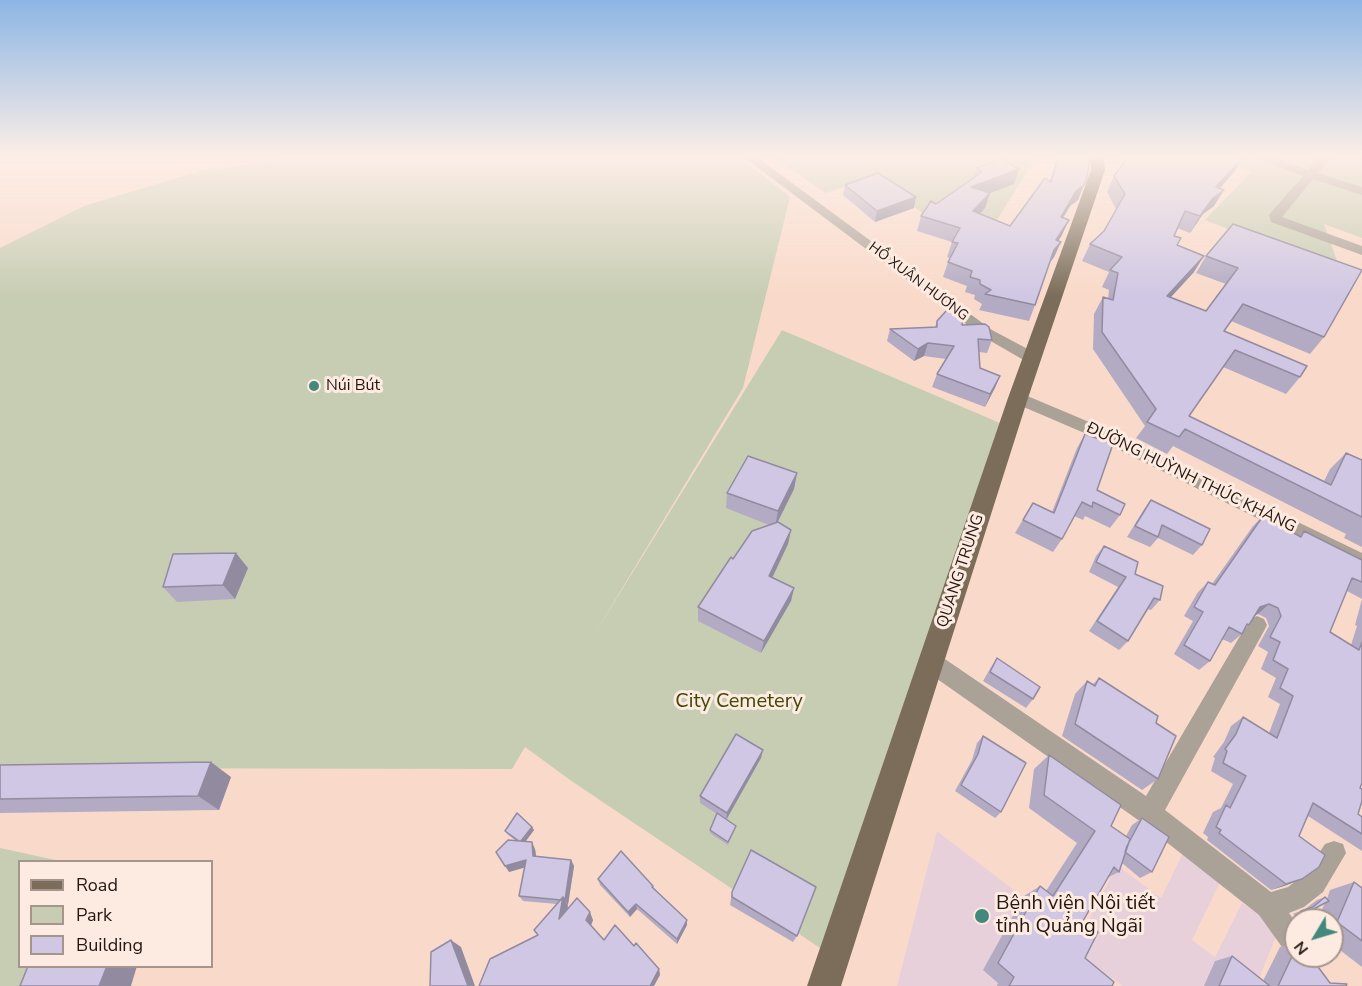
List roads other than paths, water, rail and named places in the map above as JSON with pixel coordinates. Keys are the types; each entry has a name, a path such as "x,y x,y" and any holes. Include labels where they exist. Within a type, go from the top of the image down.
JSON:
{"main road":[{"name":"QUANG TRUNG","path":"824,986 1018,398 1086,204"}],"street":[{"name":"HỒ XUÂN HƯƠNG","path":"813,204 987,333 1032,358"},
{"path":"1284,204 1275,215 1276,219 1362,251"},
{"name":"ĐƯỜNG HUỲNH THÚC KHÁNG","path":"1018,398 1095,431 1362,562"},
{"path":"1150,813 1257,626"},
{"path":"931,662 1150,813 1268,906 1284,928"},
{"path":"1268,906 1295,898 1314,884 1334,853"}],"place":[{"name":"Núi Bút","path":"314,386"},
{"name":"Bệnh viện Nội tiết tỉnh Quảng Ngãi","path":"982,916"}],"park label":[{"name":"City Cemetery","path":"739,702"}]}
